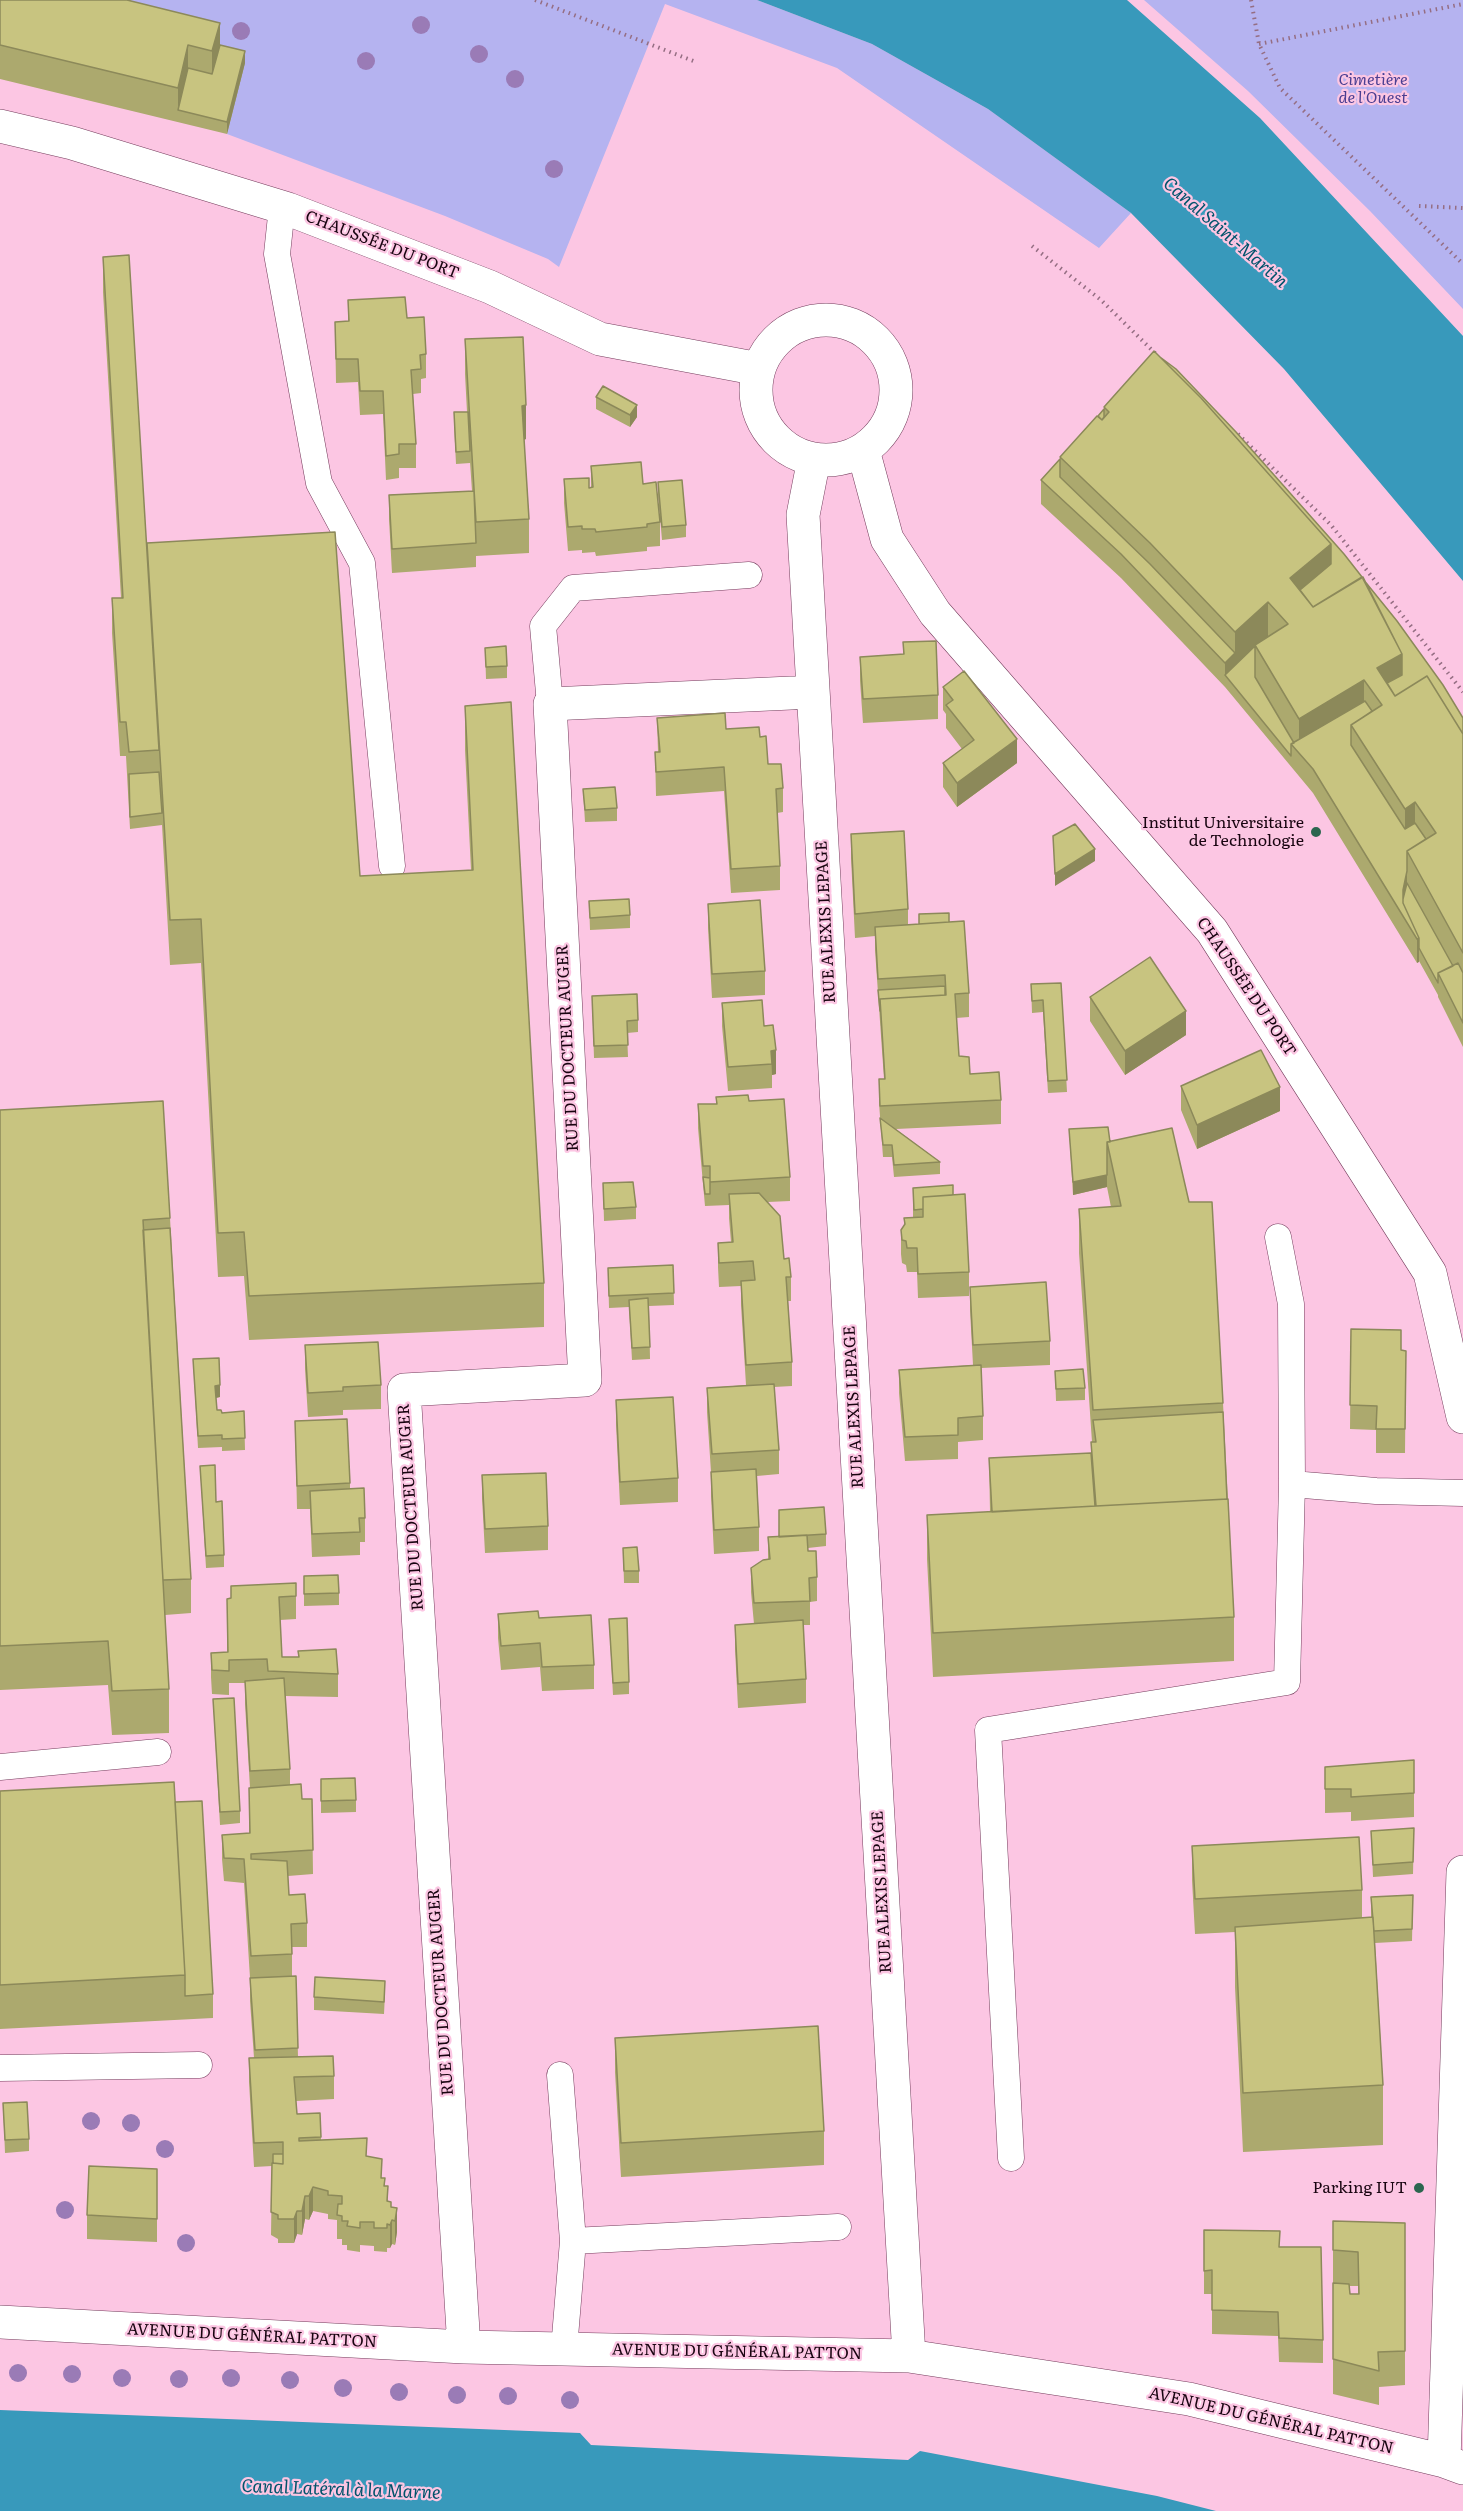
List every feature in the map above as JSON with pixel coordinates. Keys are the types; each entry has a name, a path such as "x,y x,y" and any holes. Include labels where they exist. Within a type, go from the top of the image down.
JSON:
{"street":[{"name":"CHAUSSÉE DU PORT","path":"0,126 72,143 282,207 490,287 600,339 759,369"},
{"path":"836,320 860,327 879,342 892,363 897,388 894,412 882,434 863,450 848,457 831,460 814,459 795,454 779,442 766,427 758,408 756,389 759,369 770,347 789,331 812,321 836,320"},
{"name":"CHAUSSÉE DU PORT","path":"863,450 887,539 935,613 1212,931 1430,1273 1463,1417"},
{"name":"RUE ALEXIS LEPAGE","path":"814,459 802,515 909,2356"},
{"path":"550,704 813,692"},
{"name":"RUE DU DOCTEUR AUGER","path":"464,2347 404,1390 585,1380 550,704"},
{"path":"1454,2464 1463,1872"},
{"name":"AVENUE DU GÉNÉRAL PATTON","path":"0,2322 464,2347 909,2356 1189,2399 1454,2464"}],"lane":[{"path":"282,207 277,254 319,483 362,562 392,866"},
{"path":"550,704 543,626 573,588 749,575"},
{"path":"1011,2158 988,1730 1287,1682 1292,1484 1291,1304 1278,1237"},
{"path":"1292,1484 1376,1491 1463,1493"},
{"path":"0,1767 158,1752"},
{"path":"0,2068 199,2065"},
{"path":"560,2075 573,2241 564,2349"},
{"path":"573,2241 838,2227"}],"path":[{"path":"535,0 696,62"},
{"path":"1251,0 1259,44 1280,88 1463,264"},
{"path":"1259,44 1463,4"},
{"path":"1419,206 1463,207"},
{"path":"1032,246 1101,300 1160,358"},
{"path":"1237,433 1331,525 1463,692"}],"green space":[{"path":"24,0 757,0 872,44 988,109 1131,213 1099,248 837,68 665,4 559,267 548,259 445,216 227,134 244,63"},
{"name":"Cimetière de l'Ouest","path":"1144,0 1463,0 1463,309 1370,211 1248,91"}],"water":[{"name":"Canal Saint-Martin","path":"757,0 1127,0 1260,118 1463,336 1463,581 1284,369 1131,213 988,109 872,44"},
{"name":"Canal Latéral à la Marne","path":"0,2410 580,2433 591,2445 908,2460 920,2451 1157,2496 1216,2511 0,2511"}],"building":[{"path":"0,0 127,0 220,23 212,51 188,45 178,88 0,45"},
{"path":"220,45 245,51 227,122 178,110 188,68 212,74"},
{"path":"129,255 159,750 129,752 126,722 120,722 112,598 123,598 103,257"},
{"path":"405,297 407,318 424,317 426,354 420,355 421,369 411,370 416,444 399,444 399,454 386,456 383,391 360,391 358,359 336,359 335,322 349,321 348,300"},
{"path":"523,337 526,405 522,406 529,519 476,522 465,339"},
{"path":"1154,351 1201,398 1331,544 1290,578 1313,607 1363,577 1402,654 1377,668 1395,696 1427,676 1463,734 1463,953 1407,851 1436,833 1415,802 1405,809 1351,725 1382,705 1364,680 1299,719 1255,645 1288,624 1268,602 1235,632 1150,543 1060,457 1097,416 1102,420 1109,412 1104,407"},
{"path":"1160,357 1176,369 1236,432 1362,577 1313,607 1300,590 1331,564 1331,544 1201,398"},
{"path":"603,386 637,405 630,415 596,397"},
{"path":"1104,409 1104,417 1102,420 1098,416"},
{"path":"454,412 468,412 470,451 456,452"},
{"path":"1060,459 1060,477 1150,564 1235,653 1225,663 1121,554 1041,480"},
{"path":"641,462 643,484 656,482 660,522 647,524 647,527 596,532 595,529 582,529 582,526 568,527 564,479 589,478 589,488 593,487 591,466"},
{"path":"682,480 686,525 662,527 658,482"},
{"path":"474,491 476,543 392,549 389,495"},
{"path":"335,532 360,876 473,870 465,706 511,702 544,1283 249,1296 244,1232 218,1233 201,919 170,920 147,543"},
{"path":"1363,579 1397,621 1443,685 1463,718 1463,734 1427,676 1395,696 1387,683 1402,675 1402,654"},
{"path":"936,641 938,695 863,699 860,657 904,654 903,642"},
{"path":"506,646 507,666 486,667 485,648"},
{"path":"1255,646 1255,677 1294,743 1291,744 1291,756 1225,675"},
{"path":"964,671 1017,739 957,783 943,763 974,740 946,705 953,700 943,687"},
{"path":"1365,701 1372,711 1351,725 1351,745 1405,829 1415,823 1426,839 1407,851 1407,871 1403,890 1403,903 1419,938 1417,939 1313,769 1291,744"},
{"path":"725,713 726,729 759,727 760,737 766,736 768,764 781,764 783,788 776,789 780,866 731,869 724,767 656,772 655,752 660,752 657,718"},
{"path":"159,772 162,813 130,817 129,774"},
{"path":"615,787 617,808 585,810 583,789"},
{"path":"1075,824 1095,849 1055,874 1053,836"},
{"path":"904,831 908,909 855,914 851,834"},
{"path":"1407,883 1453,966 1438,973 1438,983 1419,948 1419,938 1403,903"},
{"path":"629,899 630,915 590,918 589,901"},
{"path":"760,900 765,971 712,974 708,904"},
{"path":"949,913 949,922 919,924 919,914"},
{"path":"964,921 969,993 955,994 959,1056 969,1057 970,1074 999,1072 1001,1100 880,1106 879,1079 885,1079 880,999 946,995 945,975 878,979 875,927"},
{"path":"1150,957 1186,1011 1125,1051 1090,997"},
{"path":"1458,963 1463,973 1463,1023 1438,973"},
{"path":"1061,983 1067,1080 1048,1081 1043,1000 1032,1001 1031,984"},
{"path":"945,986 945,995 880,999 880,1011 878,990"},
{"path":"637,994 638,1020 627,1021 628,1045 594,1046 592,996"},
{"path":"762,1000 764,1026 773,1025 776,1050 771,1051 772,1064 728,1067 722,1003"},
{"path":"1261,1050 1280,1087 1197,1125 1181,1086"},
{"path":"748,1095 749,1101 784,1099 790,1177 710,1182 710,1166 703,1166 698,1104 717,1104 716,1097"},
{"path":"163,1101 170,1218 143,1220 169,1689 112,1691 108,1641 0,1646 0,1110"},
{"path":"880,1118 940,1162 894,1165 892,1145 883,1145"},
{"path":"1108,1127 1110,1142 1107,1142 1107,1175 1073,1182 1069,1129"},
{"path":"1172,1128 1189,1202 1212,1202 1223,1403 1093,1410 1079,1209 1121,1206 1107,1142"},
{"path":"703,1177 710,1178 710,1194 705,1194"},
{"path":"633,1182 636,1207 604,1209 603,1183"},
{"path":"953,1185 953,1195 923,1197 923,1209 914,1210 913,1188"},
{"path":"759,1193 780,1216 784,1259 789,1258 791,1277 786,1277 792,1362 746,1365 741,1281 755,1280 753,1261 719,1263 718,1243 733,1242 729,1194"},
{"path":"965,1194 969,1272 918,1274 917,1248 907,1248 906,1241 902,1240 901,1230 905,1224 904,1218 923,1217 923,1197"},
{"path":"170,1228 191,1579 163,1580 143,1230"},
{"path":"673,1265 674,1293 609,1296 608,1268"},
{"path":"1046,1282 1050,1341 973,1345 970,1287"},
{"path":"648,1298 650,1347 632,1348 629,1300"},
{"path":"1351,1329 1401,1330 1401,1350 1406,1351 1405,1429 1376,1429 1377,1406 1350,1405"},
{"path":"378,1342 381,1385 343,1387 343,1391 308,1393 305,1345"},
{"path":"219,1358 220,1385 215,1386 217,1410 221,1410 222,1413 244,1411 245,1438 222,1439 222,1435 198,1436 193,1359"},
{"path":"981,1365 983,1416 958,1418 958,1435 905,1437 899,1370"},
{"path":"1083,1369 1085,1388 1056,1389 1055,1371"},
{"path":"774,1384 779,1450 712,1454 707,1388"},
{"path":"673,1397 678,1478 620,1482 616,1400"},
{"path":"1223,1412 1227,1499 1096,1506 1091,1442 1096,1442 1093,1420"},
{"path":"347,1419 350,1483 297,1486 295,1421"},
{"path":"1091,1453 1095,1506 992,1512 989,1458"},
{"path":"215,1465 216,1502 222,1501 224,1555 206,1556 200,1466"},
{"path":"756,1469 759,1527 714,1530 711,1472"},
{"path":"546,1473 548,1526 485,1529 482,1475"},
{"path":"364,1488 365,1518 359,1518 360,1532 312,1534 310,1491"},
{"path":"1228,1499 1234,1617 933,1633 927,1515"},
{"path":"824,1507 826,1534 779,1537 779,1510"},
{"path":"807,1535 808,1551 816,1551 817,1577 809,1578 810,1601 754,1603 751,1568 763,1560 770,1559 768,1537"},
{"path":"637,1547 639,1571 624,1571 623,1548"},
{"path":"338,1575 339,1593 304,1594 304,1576"},
{"path":"296,1583 296,1596 279,1597 282,1657 299,1657 298,1651 336,1649 338,1674 268,1671 267,1659 229,1660 229,1671 212,1670 211,1653 228,1652 227,1599 231,1598 231,1586"},
{"path":"538,1611 539,1618 591,1615 594,1665 542,1667 540,1643 501,1646 498,1614"},
{"path":"627,1618 629,1682 613,1683 609,1619"},
{"path":"803,1620 806,1679 738,1684 735,1625"},
{"path":"284,1678 290,1769 250,1771 245,1681"},
{"path":"234,1698 240,1811 220,1812 213,1699"},
{"path":"1414,1760 1414,1793 1351,1797 1351,1789 1325,1789 1325,1767"},
{"path":"355,1778 356,1800 321,1801 321,1779"},
{"path":"174,1782 185,1975 0,1985 0,1791"},
{"path":"301,1784 302,1799 312,1799 313,1850 251,1854 251,1859 287,1861 289,1895 305,1894 307,1923 291,1924 292,1954 251,1956 244,1859 224,1858 222,1835 250,1833 249,1788"},
{"path":"202,1801 213,1994 185,1996 175,1802"},
{"path":"1414,1828 1413,1862 1373,1865 1371,1831"},
{"path":"1359,1837 1362,1890 1195,1899 1192,1846"},
{"path":"1413,1895 1412,1929 1374,1931 1371,1897"},
{"path":"1373,1917 1383,2085 1243,2093 1235,1927"},
{"path":"296,1976 298,2048 255,2050 250,1978"},
{"path":"315,1977 385,1981 384,2002 314,1997"},
{"path":"818,2026 824,2131 621,2143 615,2038"},
{"path":"333,2056 334,2076 294,2077 297,2114 320,2113 321,2137 299,2138 299,2141 367,2138 366,2156 382,2159 381,2178 385,2178 384,2186 388,2186 387,2201 391,2202 391,2207 397,2208 395,2221 392,2220 390,2225 387,2224 387,2228 374,2228 374,2222 360,2222 360,2228 347,2226 348,2221 342,2221 342,2216 337,2215 338,2204 342,2204 342,2196 328,2195 328,2191 313,2187 309,2196 305,2196 302,2211 297,2211 294,2219 278,2219 278,2215 271,2212 272,2163 283,2164 283,2142 254,2143 249,2058"},
{"path":"27,2102 29,2139 5,2140 3,2103"},
{"path":"273,2154 283,2154 283,2164 273,2163"},
{"path":"89,2166 157,2169 157,2219 87,2215"},
{"path":"1333,2221 1405,2223 1405,2351 1378,2352 1379,2371 1333,2359 1333,2283 1349,2284 1350,2294 1359,2294 1358,2252 1333,2250"},
{"path":"1204,2230 1280,2231 1279,2247 1321,2247 1323,2340 1279,2338 1278,2312 1212,2310 1212,2270 1204,2271"}],"place":[{"name":"Institut Universitaire de Technologie","path":"1316,832"},
{"name":"Parking IUT","path":"1419,2188"}]}
